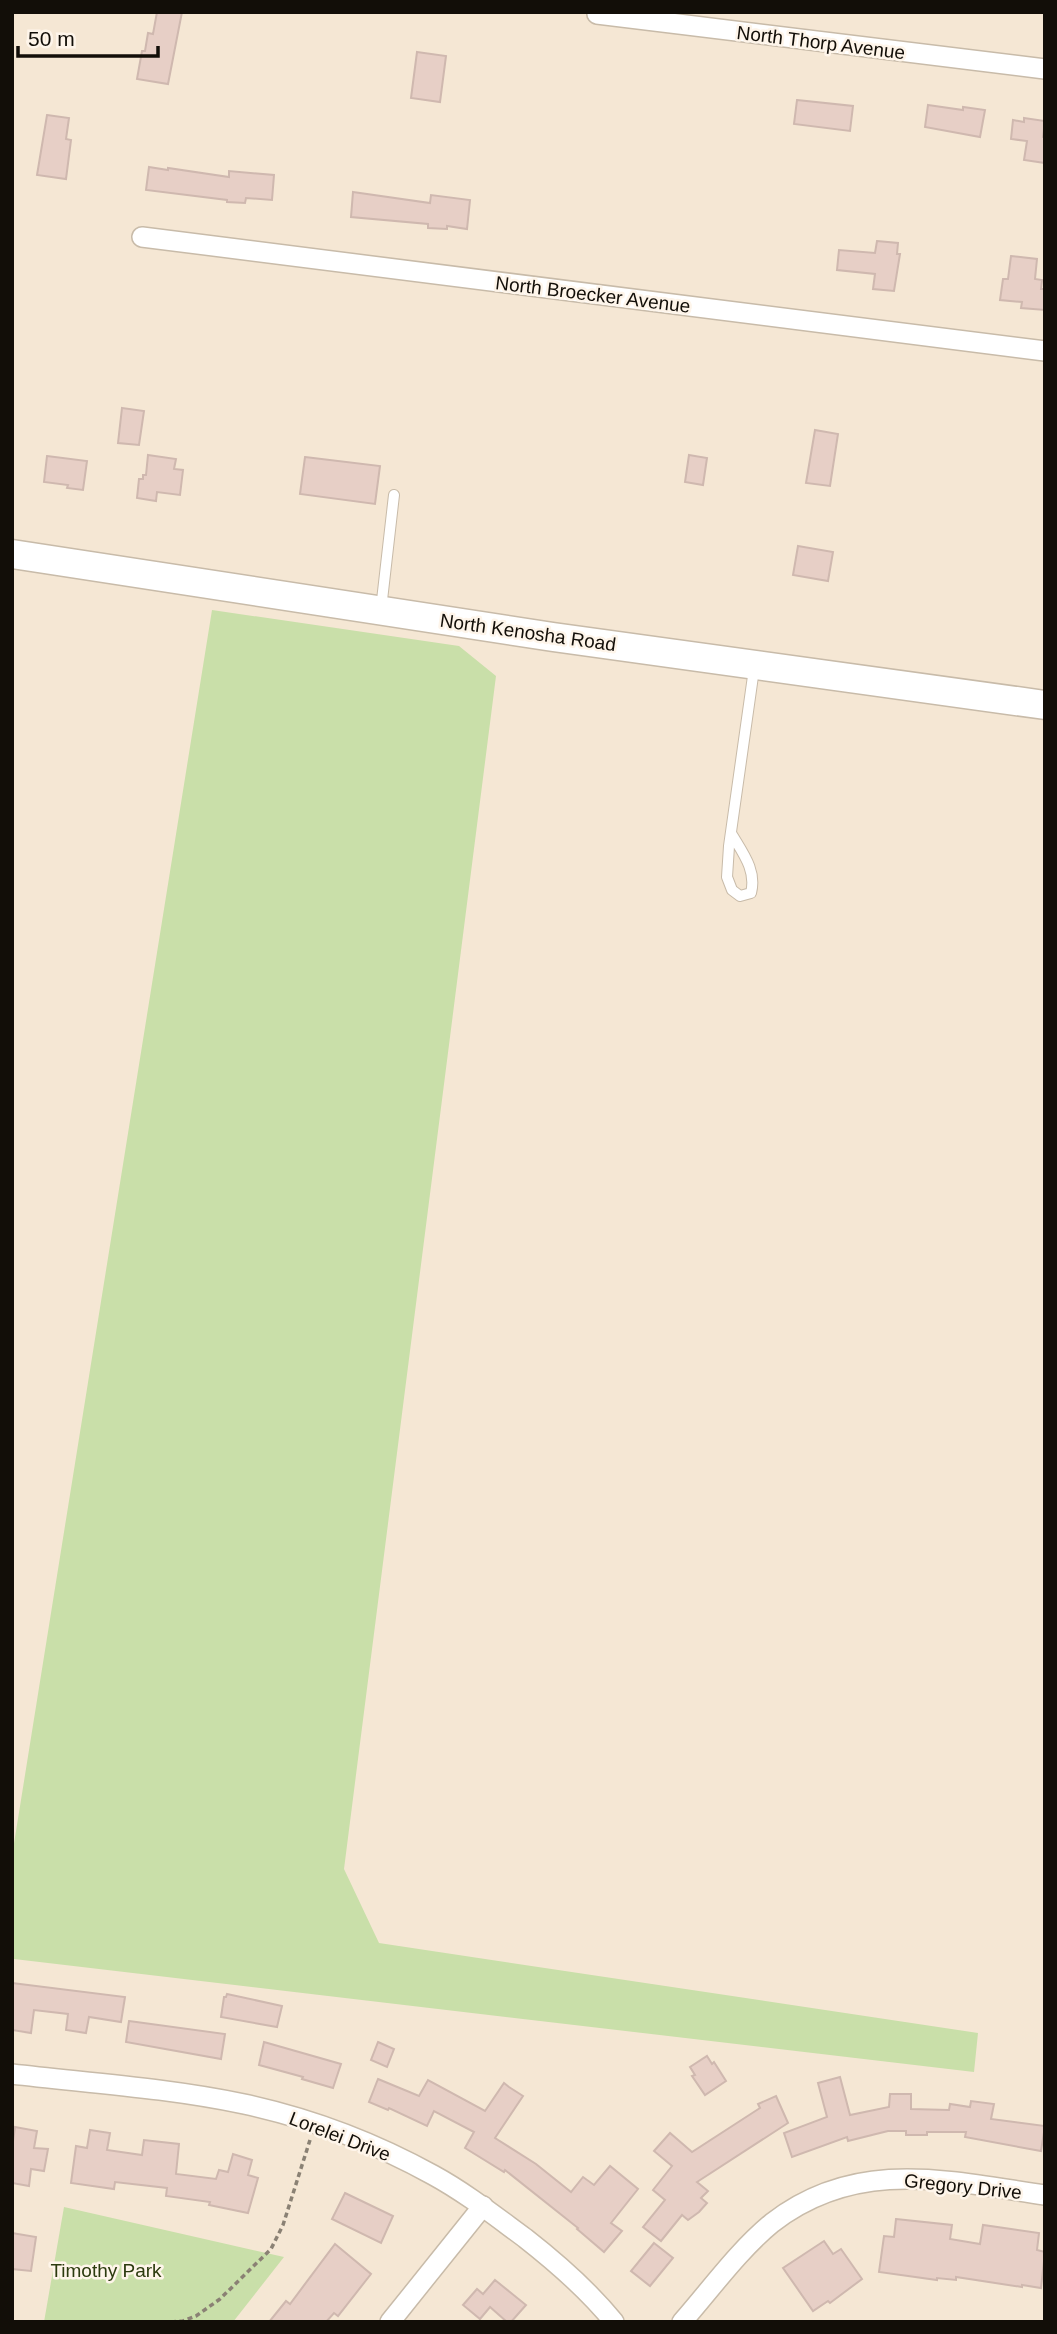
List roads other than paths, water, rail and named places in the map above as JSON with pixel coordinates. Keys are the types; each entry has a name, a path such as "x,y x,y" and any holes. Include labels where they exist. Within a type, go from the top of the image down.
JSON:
{"street":[{"name":"North Thorp Avenue","path":"597,14 1045,69"},
{"name":"North Broecker Avenue","path":"142,237 1045,351"},
{"name":"North Kenosha Road","path":"12,554 755,664 1044,702"},
{"name":"Lorelei Drive","path":"12,2074 200,2096 280,2113 376,2147 433,2175 483,2206 550,2258 614,2322"},
{"name":"Gregory Drive","path":"682,2322 749,2244 772,2224 815,2197 846,2186 889,2178 932,2179 1045,2195"},
{"path":"390,2322 483,2206"}],"lane":[{"path":"381,610 394,495"},
{"path":"731,833 751,868 751,893 740,896 732,890 727,877 731,833 755,664"}],"park label":[{"name":"Timothy Park","path":"106,2270"}]}
